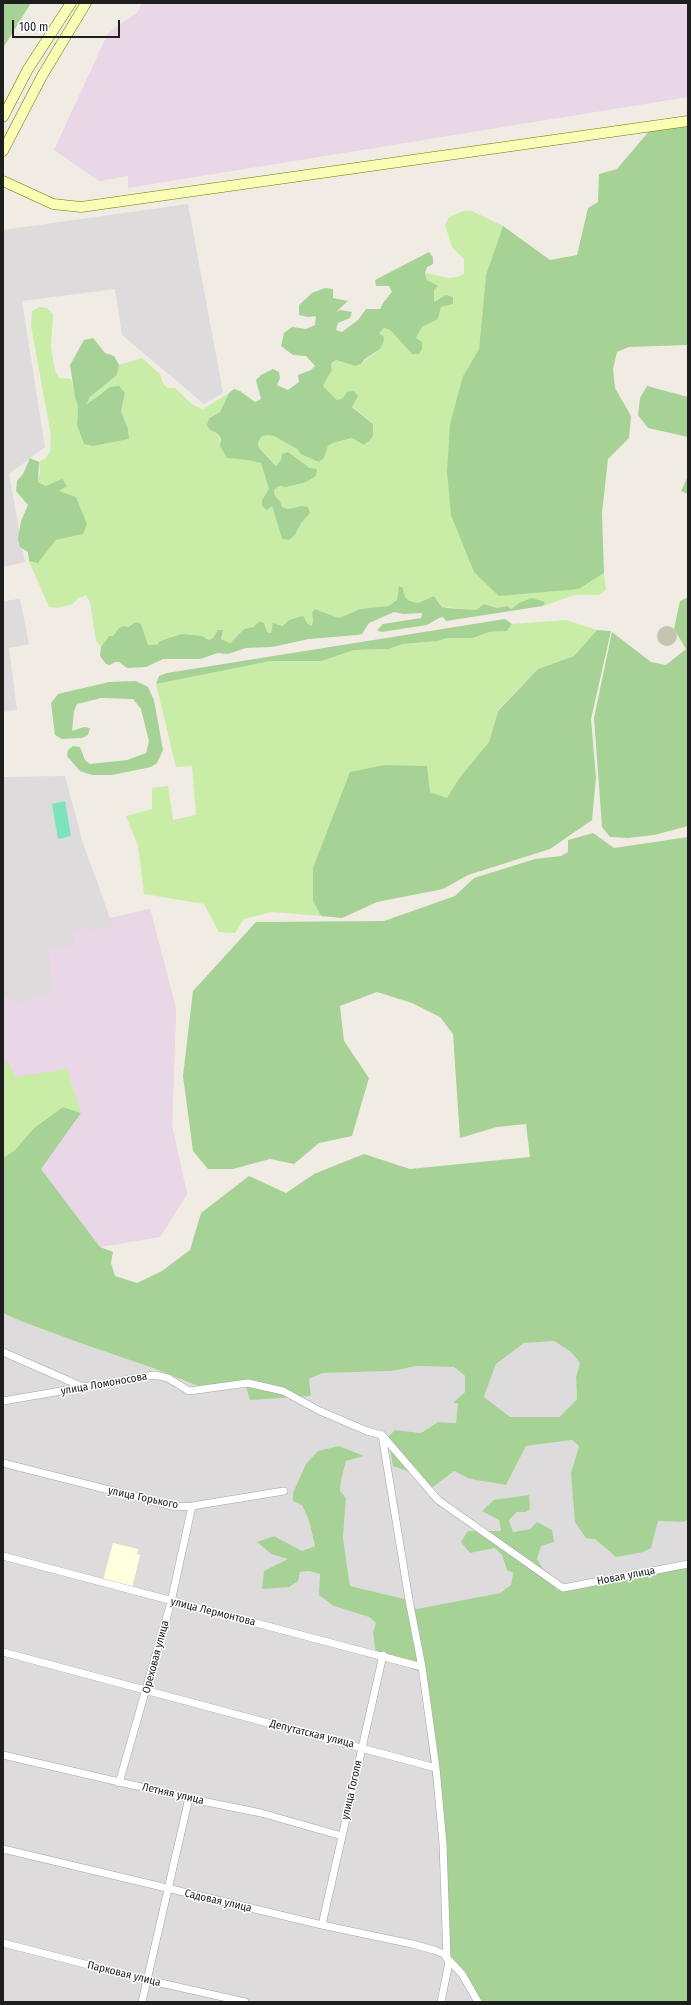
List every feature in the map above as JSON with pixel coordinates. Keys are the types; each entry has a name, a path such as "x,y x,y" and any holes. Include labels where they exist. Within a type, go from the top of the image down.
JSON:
{"street":[{"path":"3,116 45,42 71,3"},
{"path":"3,151 42,76 86,3"},
{"path":"3,181 53,204 81,207 688,121"},
{"path":"3,1352 83,1387"},
{"name":"улица Ломоносова","path":"3,1401 154,1375 168,1378 189,1391 248,1383 283,1392 361,1428 382,1435"},
{"path":"382,1435 409,1600 422,1667 436,1768 443,1844 447,1958 449,1968 441,2002"},
{"name":"Новая улица","path":"382,1435 438,1500 563,1588 688,1564"},
{"name":"улица Горького","path":"3,1463 176,1507 192,1506 284,1491"},
{"name":"Ореховая улица","path":"119,1782 147,1690 171,1602 192,1506"},
{"name":"улица Лермонтова","path":"3,1556 171,1602 382,1655 422,1667"},
{"name":"Депутатская улица","path":"3,1652 436,1768"},
{"name":"улица Гоголя","path":"322,1926 382,1655"},
{"name":"Летняя улица","path":"3,1754 119,1782 261,1813 342,1836"},
{"path":"142,2002 189,1798"},
{"name":"Садовая улица","path":"3,1849 322,1926 412,1944 434,1950 447,1958 462,1974 478,2002"},
{"name":"Парковая улица","path":"3,1943 147,1980 245,2002"}],"shaded area":[{"path":"142,3 688,3 688,97 128,188 128,176 99,181 54,150 108,33 138,12"},
{"path":"188,204 223,393 204,404 122,335 115,289 22,301 45,447 9,474 25,562 3,567 3,230"},
{"path":"20,599 29,644 9,648 17,710 3,712 3,601"},
{"path":"667,626 674,629 677,636 674,643 667,646 660,643 657,636 660,629"},
{"path":"65,776 82,840 110,918 150,909 176,1009 172,1126 187,1194 160,1237 81,1113 67,1069 3,1085 3,777"},
{"path":"150,909 176,1009 172,1126 187,1194 160,1237 100,1247 40,1169 81,1113 67,1069 16,1077 3,1055 3,993 15,1002 42,996 52,991 48,948 74,944 73,931 112,927 110,918"},
{"path":"3,1313 83,1344 153,1368 209,1391 246,1387 311,1396 309,1379 322,1373 392,1371 416,1366 454,1367 465,1376 465,1392 454,1403 458,1403 456,1423 438,1422 421,1433 395,1430 410,1472 433,1487 454,1471 470,1479 506,1485 526,1446 572,1440 579,1446 571,1473 586,1537 595,1539 616,1557 658,1521 683,1522 688,1520 688,1565 566,1591 557,1590 537,1559 541,1546 530,1529 513,1532 509,1520 517,1512 526,1512 529,1495 499,1520 501,1532 468,1531 470,1553 495,1548 502,1555 507,1570 513,1573 511,1585 500,1593 416,1609 409,1600 350,1586 343,1538 346,1498 340,1491 341,1481 346,1461 363,1456 339,1446 302,1505 309,1521 315,1546 302,1551 274,1536 257,1542 271,1554 289,1559 300,1572 309,1571 321,1574 334,1606 369,1617 376,1623 373,1632 375,1640 386,1658 420,1671 462,1977 474,2002 3,2002"},
{"path":"554,1341 571,1352 580,1363 576,1377 577,1399 559,1417 509,1417 484,1397 496,1364 524,1343"},
{"path":"113,1543 138,1549 137,1554 140,1555 132,1588 103,1580"}],"green space":[{"path":"3,3 31,3 3,48"},
{"path":"688,125 688,345 629,347 617,352 613,369 615,388 631,416 629,438 608,459 602,513 604,573 579,589 499,596 474,572 451,515 447,472 450,424 463,376 479,349 486,275 503,226 550,260 577,255 588,208 598,202 599,174 617,169 650,130"},
{"path":"464,211 472,211 503,226 486,275 479,349 463,376 579,589 604,573 606,590 599,595 575,595 543,606 545,602 519,603 511,609 507,606 497,608 484,604 476,610 443,607 434,596 418,603 409,601 405,597 403,588 399,586 397,600 388,606 360,609 339,618 315,609 312,612 313,622 311,626 307,623 289,620 271,633 267,632 264,623 260,621 253,627 244,629 230,643 221,639 223,630 218,630 213,638 209,640 202,636 160,641 157,645 152,646 148,645 141,624 119,628 113,636 109,636 101,647 96,641 90,602 86,595 78,598 73,604 57,608 49,607 29,561 38,563 56,540 83,534 59,491 38,482 40,473 39,462 46,458 50,451 51,436 31,326 32,311 39,307 47,308 53,314 51,347 55,371 60,378 71,379 78,406 77,425 93,446 129,439 128,429 121,411 125,393 102,392 87,405 90,397 117,375 119,365 142,358 160,374 162,382 167,388 175,388 193,405 203,409 229,393 220,412 209,417 210,430 217,433 227,458 261,463 269,489 262,500 272,506 282,539 295,535 301,523 301,506 288,509 282,507 280,501 275,496 274,490 279,486 286,487 305,483 310,468 288,452 277,466 259,448 258,442 262,436 268,434 297,449 301,454 324,458 328,446 333,443 353,438 364,445 373,424 343,398 337,400 323,387 332,370 331,364 337,360 355,366 361,364 380,349 378,333 384,328 390,330 412,354 416,338 422,327 438,319 441,307 453,304 434,302 434,290 427,280 425,273 449,278 464,274 464,259 452,247 445,225 449,217"},
{"path":"429,252 433,257 433,264 427,267 425,273 427,280 438,286 434,290 434,302 446,295 453,297 453,304 441,307 438,319 422,327 416,338 422,342 422,349 419,354 412,354 390,330 384,328 379,333 384,337 380,349 365,359 361,364 355,366 336,360 331,364 332,370 323,386 337,400 343,398 347,392 354,391 358,396 352,407 373,424 373,436 369,441 364,445 352,438 333,443 328,446 324,458 319,462 301,454 297,449 274,436 262,436 258,442 259,448 276,466 281,460 282,454 288,452 310,468 317,469 316,476 304,483 286,487 279,486 274,490 275,496 280,501 282,507 288,509 301,506 308,507 310,513 301,523 295,535 289,540 282,539 272,506 267,510 262,506 262,500 269,489 261,463 227,458 220,446 221,439 217,433 210,430 207,425 209,418 220,412 229,393 234,389 240,391 255,402 261,399 256,380 261,375 273,369 279,372 280,378 277,385 288,390 299,382 298,375 311,370 315,366 306,356 293,355 281,346 284,333 292,327 306,329 315,325 316,316 308,317 299,315 299,305 312,293 325,288 333,289 333,298 348,301 336,312 340,310 352,312 350,318 338,323 336,330 342,332 358,320 366,309 380,309 392,292 389,286 376,286 375,280"},
{"path":"93,338 105,353 114,356 119,365 117,375 90,397 87,404 110,387 119,386 125,393 121,411 128,429 129,439 93,446 84,444 77,425 78,406 75,397 70,365 84,340"},
{"path":"647,386 688,397 688,437 648,428 638,415 640,398"},
{"path":"30,458 39,462 38,482 46,486 62,479 67,486 59,491 76,497 87,524 83,534 56,540 38,563 29,561 28,552 20,547 18,539 21,521 28,505 16,491 17,481 23,474"},
{"path":"688,476 688,494 681,491"},
{"path":"399,586 403,588 405,597 409,601 418,603 434,596 442,607 447,608 476,610 484,604 497,608 507,606 511,609 519,603 532,598 545,602 543,606 446,621 443,617 427,625 381,632 377,630 383,624 421,618 422,613 403,614 394,612 369,623 362,634 309,639 272,647 246,648 228,654 218,653 200,659 163,659 146,667 127,668 119,662 115,662 110,665 106,664 100,656 101,647 109,636 113,636 119,628 124,626 128,627 136,622 141,624 148,645 157,645 160,641 182,634 202,636 209,640 213,638 218,630 223,630 221,639 230,643 244,629 253,627 260,621 264,623 267,632 271,633 273,623 282,626 289,620 303,616 307,623 311,626 313,622 312,612 315,609 339,618 360,609 388,606 397,600"},
{"path":"688,597 688,826 654,835 628,838 610,837 602,827 594,718 612,632 651,662 666,665 686,649 674,629 680,601"},
{"path":"505,619 512,624 507,631 489,632 473,638 447,638 438,641 403,644 389,649 354,650 322,661 271,661 156,684 159,676 167,673"},
{"path":"566,620 597,630 574,656 538,669 498,710 489,742 460,777 447,799 430,792 313,901 321,916 272,912 244,919 235,933 219,932 204,904 144,894 138,846 126,816 152,809 152,788 168,786 173,820 196,815 192,766 176,767 156,684 271,661 322,661 354,650 389,649 403,644 438,641 447,638 473,638 489,632 506,631 512,624"},
{"path":"597,630 611,631 591,719 596,778 592,820 550,849 468,875 443,889 377,902 342,918 321,916 313,901 313,868 350,772 385,765 427,766 430,792 447,798 460,777 489,742 498,711 538,669 574,656"},
{"path":"136,681 148,687 154,700 163,750 157,763 151,767 112,775 92,775 80,771 67,756 68,750 73,746 80,747 85,760 90,764 127,760 146,753 149,741 141,709 133,699 101,698 77,704 74,711 72,731 84,727 90,728 88,735 82,738 62,739 55,735 51,703 58,694 109,682"},
{"path":"65,801 71,836 58,839 52,804"},
{"path":"593,833 614,848 688,837 688,1520 683,1522 658,1521 651,1548 643,1552 616,1557 595,1539 586,1538 575,1522 571,1473 579,1446 572,1440 526,1446 506,1485 470,1479 454,1471 433,1487 424,1486 410,1472 393,1466 388,1437 395,1430 421,1433 438,1422 456,1423 458,1403 453,1403 465,1392 465,1376 454,1367 416,1366 392,1371 322,1373 309,1379 311,1396 250,1400 246,1387 210,1391 153,1368 83,1344 3,1313 3,1158 15,1150 34,1128 63,1107 81,1113 41,1169 100,1247 113,1252 111,1263 115,1276 137,1283 162,1271 190,1250 201,1213 249,1176 286,1193 314,1174 364,1154 410,1169 530,1157 526,1124 497,1127 460,1138 453,1034 440,1017 412,1003 377,992 340,1006 344,1041 369,1078 352,1136 319,1143 294,1164 270,1159 233,1169 208,1169 193,1151 183,1076 193,991 256,922 384,921 455,896 474,878 535,859 561,856 568,852 568,840","holes":["554,1341 571,1352 580,1363 576,1377 577,1399 559,1417 510,1417 484,1397 496,1364 524,1343"]},
{"path":"8,1063 16,1077 67,1069 81,1113 63,1107 34,1128 15,1150 3,1158 3,1065"},
{"path":"339,1446 364,1456 346,1461 341,1481 340,1491 346,1498 343,1538 350,1586 409,1600 416,1609 500,1593 511,1585 513,1573 507,1570 502,1555 495,1548 470,1553 461,1542 468,1531 501,1531 499,1520 482,1511 494,1500 529,1495 530,1509 526,1512 517,1512 509,1520 513,1532 530,1529 537,1522 552,1530 554,1542 541,1546 537,1559 557,1590 566,1591 688,1567 688,2002 474,2002 462,1977 445,1958 444,1874 420,1672 386,1658 376,1656 373,1632 376,1623 369,1617 334,1606 319,1595 320,1574 309,1571 300,1572 298,1581 289,1587 262,1589 264,1571 288,1559 271,1554 257,1542 274,1536 302,1551 315,1546 309,1521 302,1505 293,1501 293,1493 306,1464 318,1451"}]}
